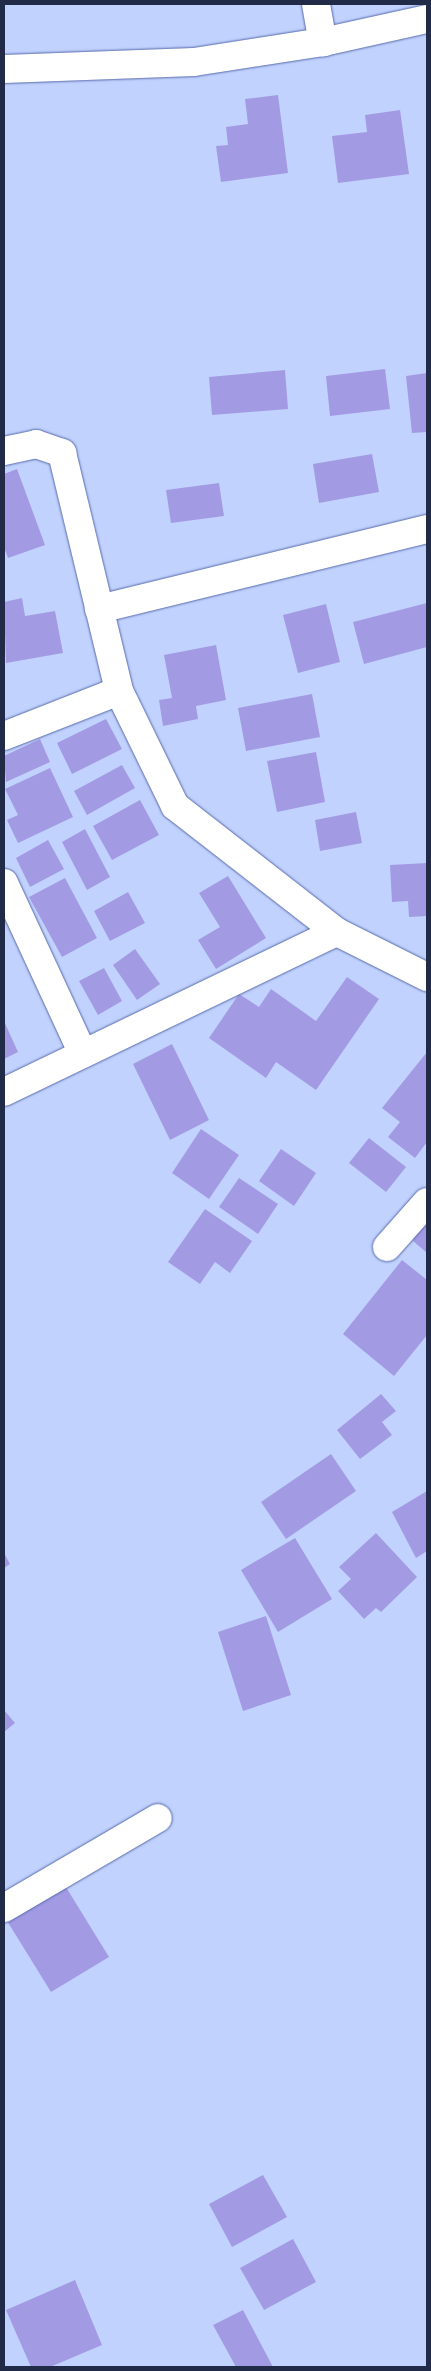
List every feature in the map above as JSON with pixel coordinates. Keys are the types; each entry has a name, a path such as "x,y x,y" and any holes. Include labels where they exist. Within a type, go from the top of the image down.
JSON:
{"street":[{"path":"316,4 323,42"},
{"path":"4,69 194,62 323,42 427,19"},
{"path":"4,451 36,444 62,453 119,691 175,806 337,932 427,977"},
{"path":"98,609 427,529"},
{"path":"4,736 119,691"},
{"path":"4,883 83,1054"},
{"path":"4,1092 337,932"},
{"path":"387,1247 427,1202"},
{"path":"4,1908 158,1818"}],"building":[{"path":"278,95 288,173 221,182 216,146 228,145 226,127 248,124 245,99"},
{"path":"400,110 409,174 338,183 332,136 367,132 365,115"},
{"path":"385,369 390,409 330,416 326,376"},
{"path":"285,370 288,409 212,415 209,377"},
{"path":"427,373 427,432 412,433 406,376"},
{"path":"372,454 379,492 319,503 313,464"},
{"path":"17,469 45,545 8,558 4,547 4,474"},
{"path":"219,483 224,516 171,523 166,490"},
{"path":"22,598 25,616 55,611 63,653 6,663 4,602"},
{"path":"427,603 427,647 364,664 353,622"},
{"path":"326,604 340,662 298,673 283,615"},
{"path":"216,645 226,700 196,706 198,719 163,726 159,700 172,698 164,655"},
{"path":"312,694 320,737 246,751 238,708"},
{"path":"106,719 122,749 72,774 57,743"},
{"path":"40,739 50,762 6,782 4,756"},
{"path":"316,752 325,802 277,812 267,761"},
{"path":"122,765 135,788 87,815 74,791"},
{"path":"50,768 73,817 18,843 7,820 18,815 5,789"},
{"path":"140,800 159,835 112,860 93,826"},
{"path":"356,812 362,843 320,851 315,820"},
{"path":"85,829 110,877 87,890 62,842"},
{"path":"48,840 64,869 30,887 16,858"},
{"path":"427,863 427,916 409,917 408,901 392,902 390,865"},
{"path":"228,876 266,938 216,969 198,940 220,927 199,893"},
{"path":"65,878 97,938 62,957 29,897"},
{"path":"128,892 145,923 110,941 94,911"},
{"path":"135,949 160,984 137,1000 113,965"},
{"path":"104,968 122,1001 98,1015 79,981"},
{"path":"347,977 379,999 316,1090 276,1062 266,1078 209,1038 239,994 259,1007 271,989 316,1021"},
{"path":"4,1021 18,1052 4,1059"},
{"path":"172,1044 209,1120 170,1140 133,1064"},
{"path":"427,1052 427,1142 415,1158 388,1137 400,1122 382,1108"},
{"path":"201,1129 239,1155 209,1199 172,1173"},
{"path":"369,1138 406,1167 386,1192 349,1163"},
{"path":"281,1149 316,1173 294,1206 259,1181"},
{"path":"239,1178 278,1204 258,1234 219,1207"},
{"path":"205,1209 252,1241 230,1273 215,1262 200,1284 168,1262"},
{"path":"427,1221 427,1253 412,1240"},
{"path":"402,1260 427,1280 427,1335 394,1376 343,1334"},
{"path":"381,1394 396,1411 382,1422 392,1435 360,1459 337,1430"},
{"path":"331,1454 356,1491 286,1539 261,1502"},
{"path":"427,1491 427,1551 416,1558 392,1512"},
{"path":"376,1533 417,1577 381,1612 376,1608 364,1619 338,1591 351,1579 339,1567"},
{"path":"295,1538 332,1599 278,1632 241,1570"},
{"path":"4,1553 10,1564 4,1568"},
{"path":"266,1616 291,1695 243,1711 218,1632"},
{"path":"4,1710 15,1723 4,1732"},
{"path":"61,1879 109,1957 51,1992 4,1916"},
{"path":"263,2175 287,2217 232,2247 209,2204"},
{"path":"293,2239 316,2282 264,2310 240,2268"},
{"path":"75,2280 102,2345 50,2367 31,2367 6,2310"},
{"path":"243,2310 273,2367 236,2367 213,2325"}]}
